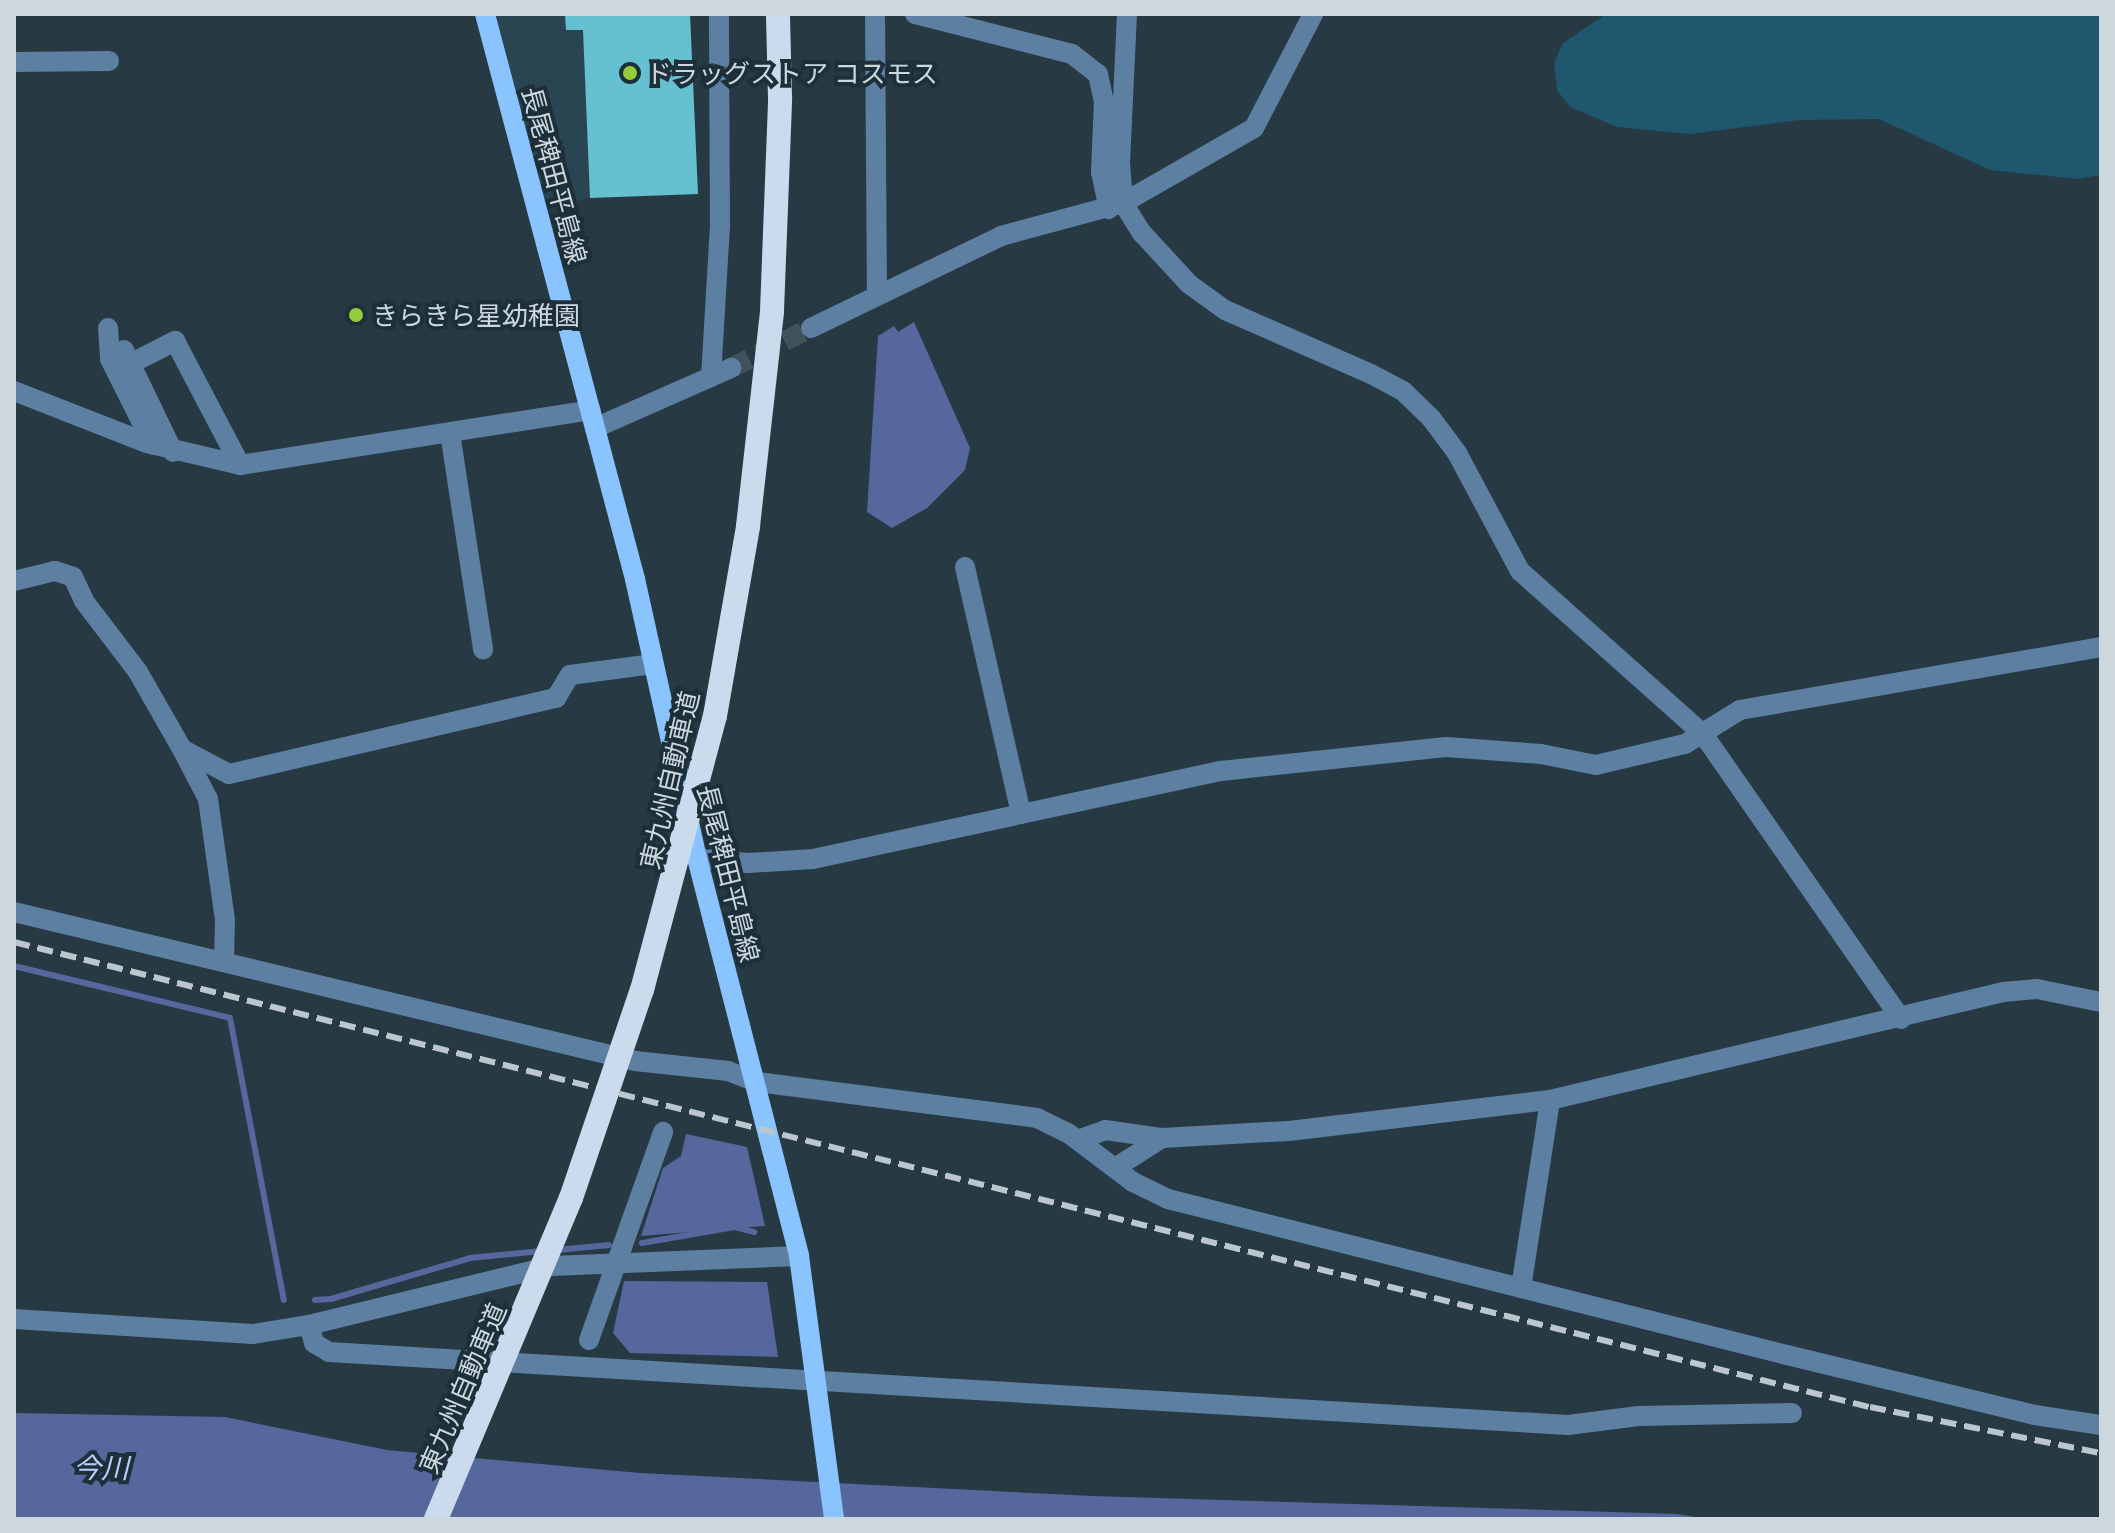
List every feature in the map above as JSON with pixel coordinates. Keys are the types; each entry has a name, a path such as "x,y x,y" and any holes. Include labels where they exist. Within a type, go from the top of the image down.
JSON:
{"highway":[{"name":"東九州自動車道","path":"436,1519 571,1198 642,990 715,716 748,526 772,311 778,14"}],"main road":[{"name":"長尾稗田平島線","path":"485,14 593,419 697,858 757,1082 799,1256 820,1390 834,1519"}],"street":[{"path":"711,377 721,209 719,14"},
{"path":"875,14 877,295"},
{"path":"915,14 1072,54 1098,74 1104,102 1101,172 1116,206 1161,257 1225,310 1403,391 1457,453 1520,571 1703,734 1901,1019"},
{"path":"1116,206 1127,14"},
{"path":"811,328 1001,236 1116,206 1254,128 1313,14"},
{"path":"14,62 109,61"},
{"path":"108,328 110,359 163,448"},
{"path":"163,448 127,357 175,341 240,465"},
{"path":"14,391 163,448 240,465 450,433 593,419 731,368"},
{"path":"450,433 483,649"},
{"path":"965,567 1021,814"},
{"path":"14,581 55,571 73,577 84,601 138,672 182,749 208,799 225,920 224,962"},
{"path":"697,858 748,863 813,859 1221,771 1446,747 1541,754 1596,765 1685,744 1740,710 2101,647"},
{"path":"182,749 229,774 556,698 570,675 653,664"},
{"path":"14,912 635,1061 728,1071 757,1082 1037,1118 1078,1140 1115,1168 1168,1199 2004,1407 2101,1425"},
{"path":"1078,1140 1105,1130 1162,1138 1289,1131 1550,1100 1901,1019 2003,992 2037,989 2101,1002"},
{"path":"1521,1288 1550,1100"},
{"path":"589,1340 663,1132"},
{"path":"1115,1168 1162,1138"},
{"path":"14,1319 253,1334 309,1325 551,1266 799,1256"},
{"path":"309,1325 314,1343 329,1352 820,1390 1568,1425 1638,1416 1792,1413"}],"shaded area":[{"path":"496,14 690,14 698,194 590,198 547,210"},
{"path":"1606,14 2101,14 2101,175 2078,179 1990,170 1879,119 1800,120 1690,134 1617,127 1570,107 1557,90 1554,63 1563,43"}],"water":[{"path":"914,322 970,448 965,470 927,508 892,528 867,512 878,336 894,326 898,332"},
{"path":"686,1134 747,1147 765,1226 641,1236 663,1168 681,1156"},
{"path":"624,1281 767,1282 778,1357 630,1353 613,1333"},
{"name":"今川","path":"14,1413 225,1417 387,1450 640,1473 1092,1496 1677,1514 1707,1519 14,1519"}],"building":[{"path":"565,14 690,14 698,194 590,198 583,30 566,30"}],"waterway":[{"path":"14,966 230,1018 284,1300"},
{"path":"642,1243 735,1227 754,1232"},
{"path":"557,1250 609,1245"},
{"path":"315,1300 331,1299 470,1258 542,1251"}],"tunnel":[{"path":"731,368 811,328"}],"railway":[{"path":"14,942 1870,1407 2101,1453"}],"place":[{"name":"ドラッグストア コスモス","path":"630,73"},
{"name":"きらきら星幼稚園","path":"356,315"}]}
